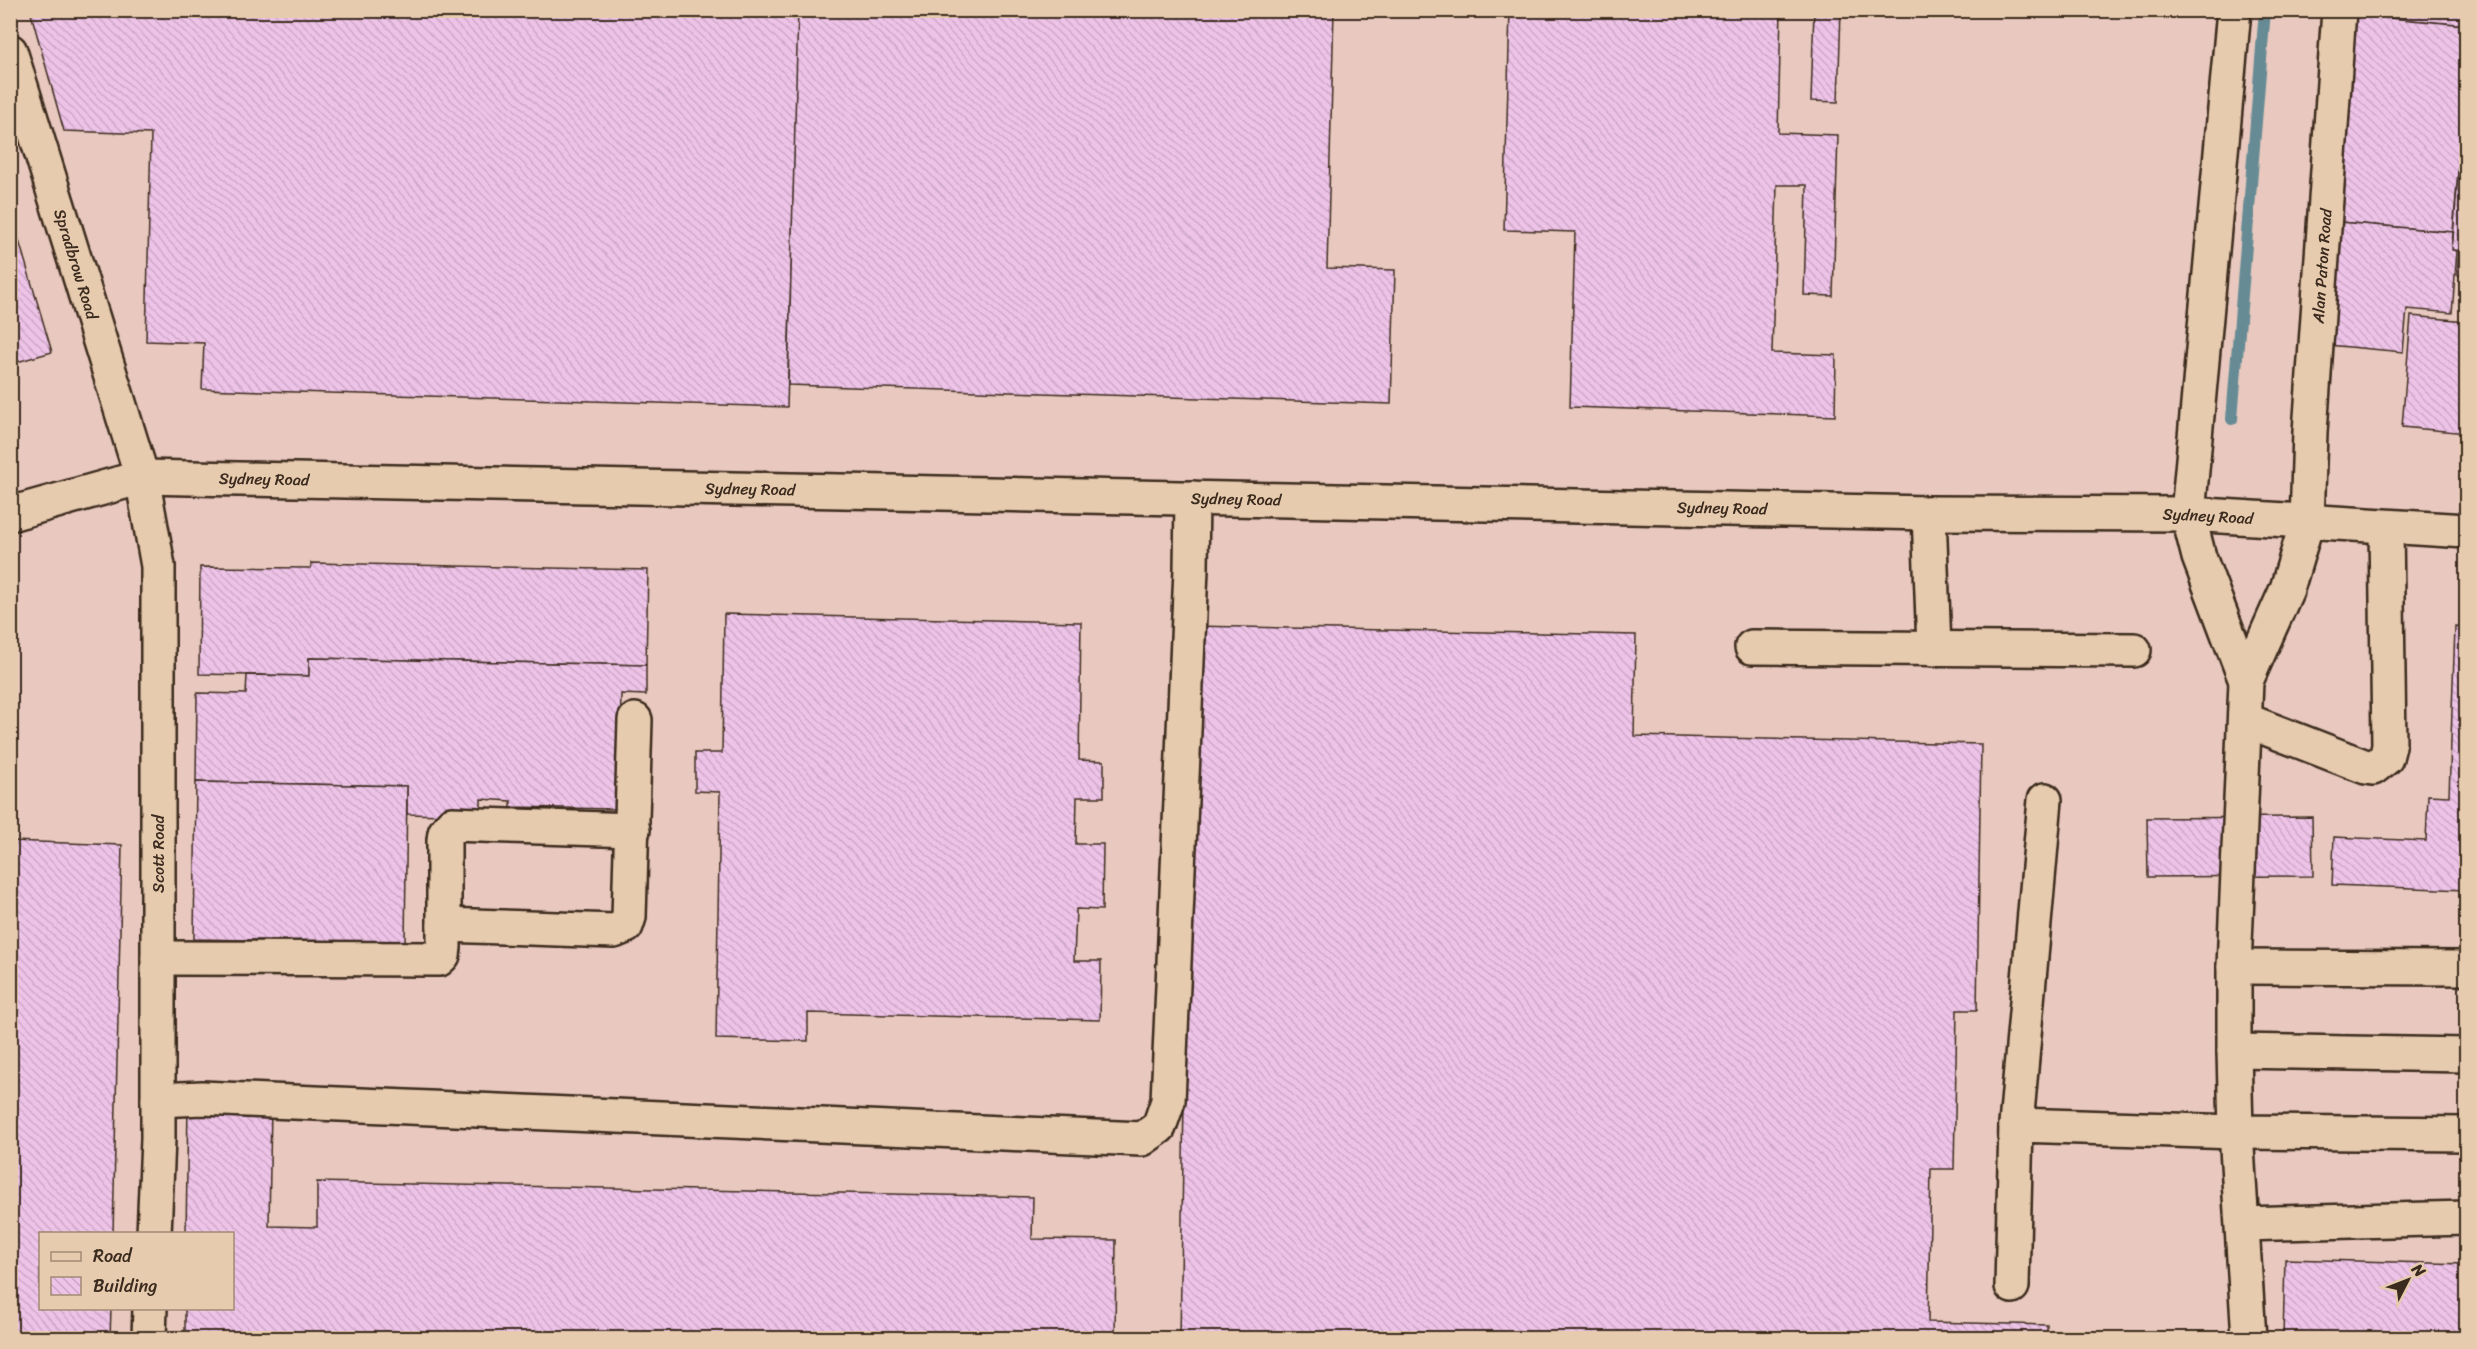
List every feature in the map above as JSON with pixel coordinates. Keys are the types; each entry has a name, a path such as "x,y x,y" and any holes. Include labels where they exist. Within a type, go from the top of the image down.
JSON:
{"main road":[{"path":"2234,10 2188,514 2199,557 2246,681 2234,967 2234,1051 2236,1132 2248,1338"},
{"name":"Alan Paton Road","path":"2246,681 2287,589 2307,522 2311,420 2340,10"},
{"name":"Spradbrow Road","path":"10,51 142,477"},
{"name":"Sydney Road","path":"10,514 142,477 1929,513 2188,514 2466,531"},
{"name":"Scott Road","path":"142,477 158,566 158,1100 154,1232"},
{"path":"158,1100 214,1098 1142,1139 1159,1127 1168,1101 1191,580 1192,498"},
{"path":"1929,513 1934,649"},
{"path":"2245,720 2366,767 2373,768 2386,758 2389,746 2386,527"},
{"path":"1752,647 2134,650"},
{"path":"444,926 621,930 626,926 629,916 633,830 635,720"},
{"path":"2012,1286 2016,1125 2045,800"},
{"path":"158,957 431,961 439,959 443,955 444,840 445,833 452,824 633,830"},
{"path":"2234,967 2466,968"},
{"path":"2234,1051 2466,1055"},
{"path":"2016,1125 2236,1132 2466,1134"},
{"path":"2243,1224 2466,1218"},
{"path":"149,1338 150,1310"}],"building":[{"path":"30,10 155,13 155,10 799,10 787,407 202,389 204,343 146,341 151,134 64,131"},
{"path":"798,10 1334,10 1327,268 1395,270 1391,404 788,385"},
{"path":"1510,10 1781,10 1778,133 1838,135 1833,296 1804,295 1807,185 1777,185 1772,353 1836,355 1835,416 1570,407 1575,232 1504,230"},
{"path":"1814,10 1841,10 1838,102 1811,101"},
{"path":"2357,10 2466,10 2466,25 2356,15"},
{"path":"2356,15 2466,25 2466,75 2453,232 2339,222"},
{"path":"2466,75 2466,251 2452,250"},
{"path":"2339,222 2453,232 2452,250 2457,251 2452,313 2407,309 2403,352 2328,345"},
{"path":"17,234 52,352 10,364 10,236"},
{"path":"2459,250 2466,251 2466,276 2457,275"},
{"path":"2411,316 2466,321 2466,433 2402,427"},
{"path":"311,563 648,570 646,665 309,658 309,676 199,674 200,567 311,568"},
{"path":"724,614 1081,622 1079,760 1104,761 1104,797 1077,797 1076,844 1103,844 1102,910 1076,909 1074,961 1101,961 1100,1020 808,1013 808,1041 716,1039 720,792 695,791 695,753 722,753"},
{"path":"1192,626 1636,635 1634,736 1981,744 1977,1010 1957,1010 1954,1169 1931,1169 1928,1322 2047,1325 2047,1338 1180,1338"},
{"path":"2455,627 2466,628 2466,890 2332,885 2334,837 2426,841 2428,795 2449,796"},
{"path":"309,658 646,665 646,695 621,694 619,780 616,780 615,809 511,807 511,801 481,799 481,816 407,814 407,786 196,782 197,693 246,694 247,675 309,676"},
{"path":"196,782 407,786 405,943 194,939"},
{"path":"2312,817 2313,876 2148,877 2147,818"},
{"path":"10,841 122,845 113,1232 39,1232 39,1310 111,1310 110,1338 10,1338"},
{"path":"188,1104 271,1106 269,1226 317,1227 317,1182 1033,1197 1032,1239 1116,1240 1115,1338 185,1338 185,1310 234,1310 234,1232 186,1232"},
{"path":"2285,1259 2466,1264 2466,1338 2283,1338"}],"waterway":[{"path":"2232,419 2265,10"}]}
